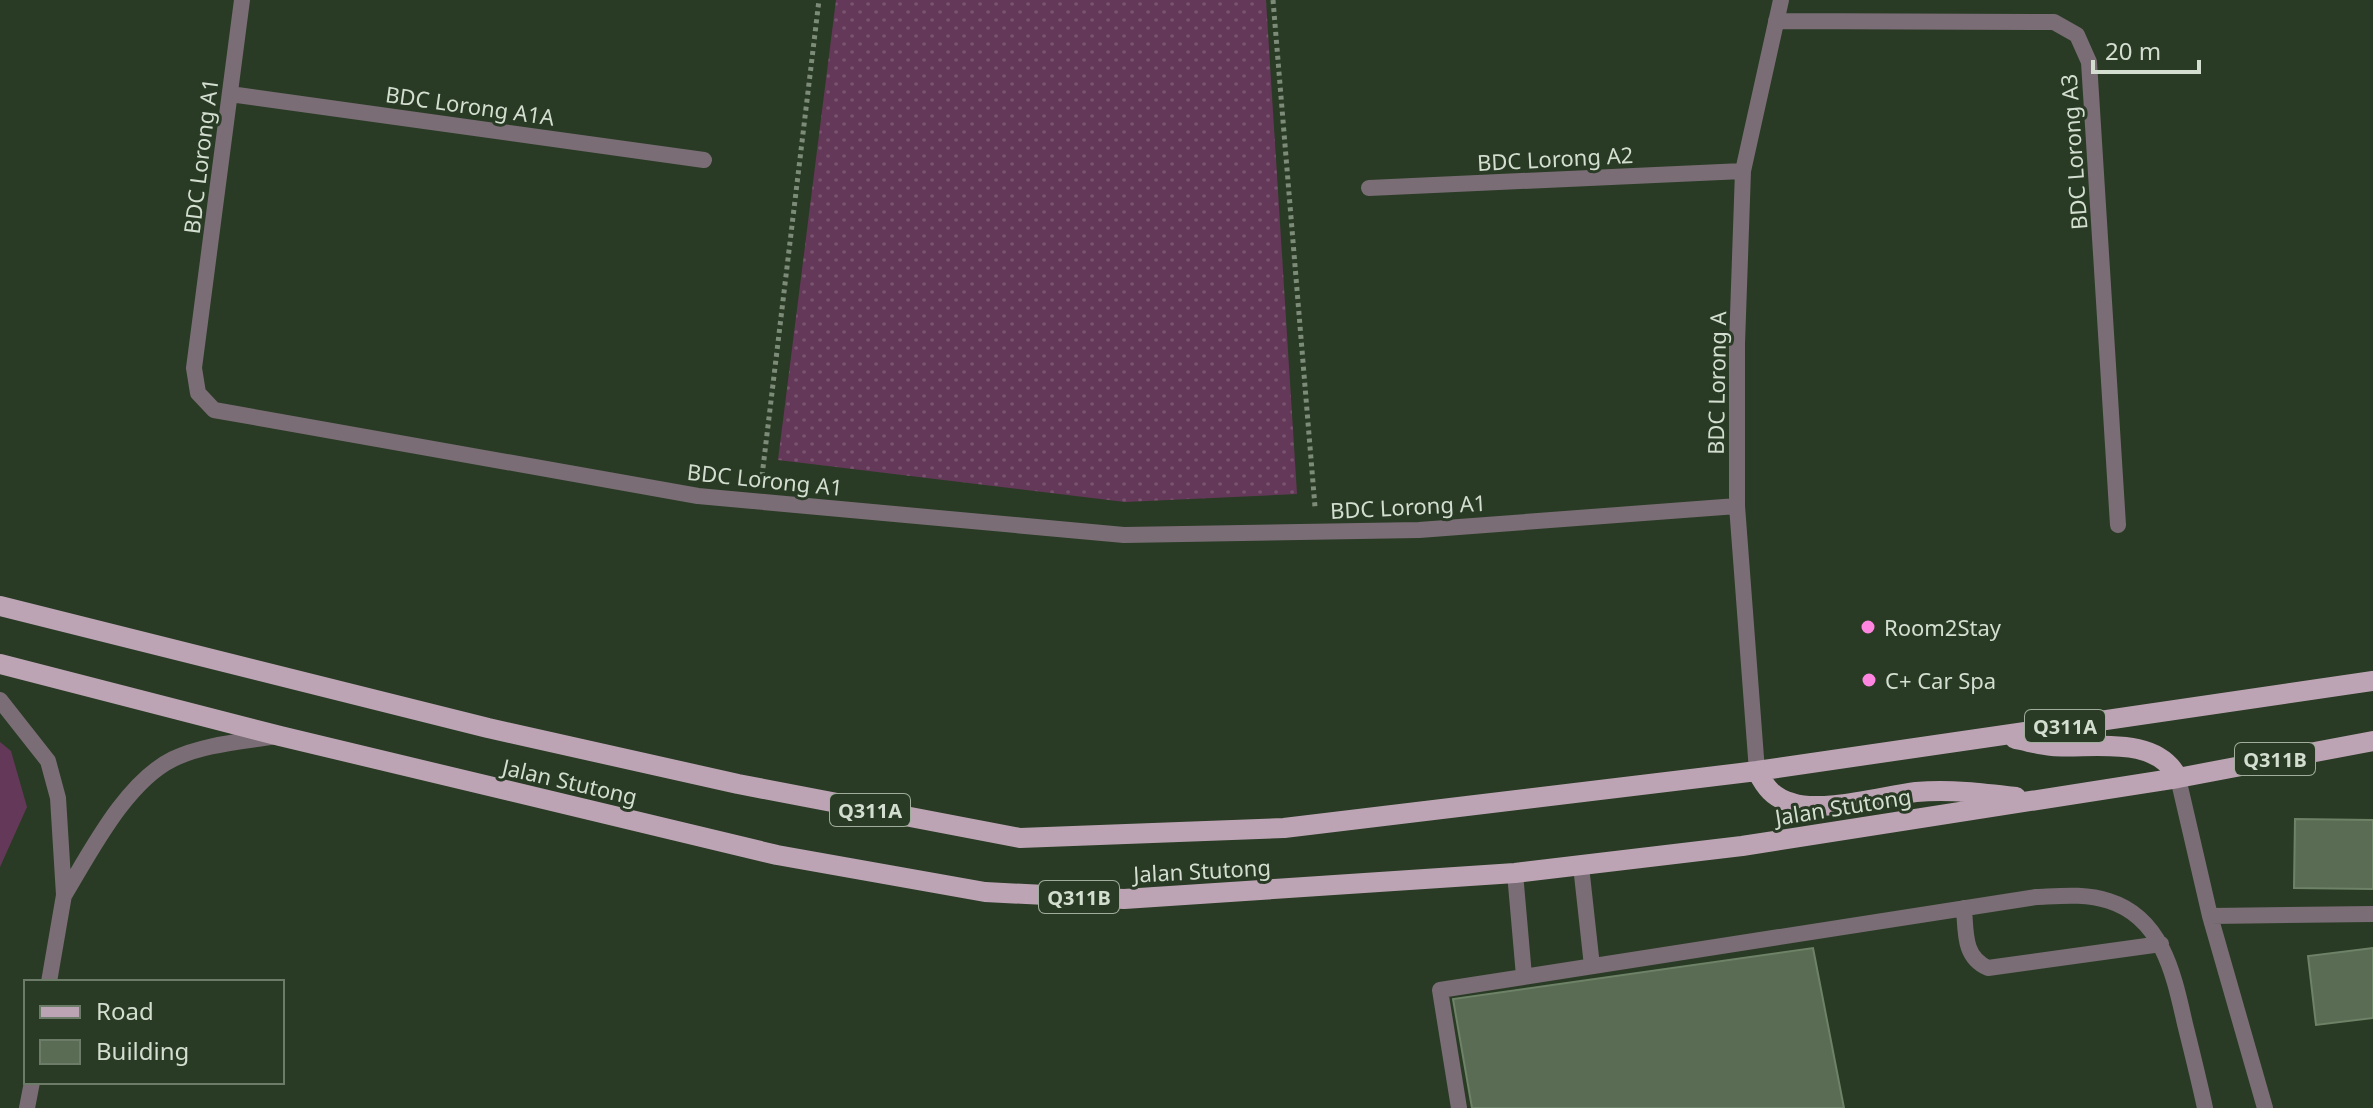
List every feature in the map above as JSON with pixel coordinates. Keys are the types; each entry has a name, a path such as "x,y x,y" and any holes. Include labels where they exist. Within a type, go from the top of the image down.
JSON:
{"main road":[{"name":"Jalan Stutong","path":"0,606 503,731 738,784 1020,838 1284,828 1757,771 2373,681"},
{"name":"Jalan Stutong","path":"0,664 280,736 777,855 985,892 1124,899 1515,873 1742,846 2178,778 2373,741"},
{"path":"1999,735 2050,746 2119,747 2146,751 2164,759 2178,778"},
{"path":"1757,771 1767,790 1790,803 1811,807 1920,792 1972,791 2040,799"}],"street":[{"name":"BDC Lorong A1","path":"242,0 194,368 198,393 214,410 698,496 1124,535 1419,530 1737,506"},
{"name":"BDC Lorong A","path":"1757,771 1737,506 1737,344 1743,171 1781,0"},
{"name":"BDC Lorong A3","path":"1776,21 2054,22 2077,35 2089,62 2118,525"},
{"name":"BDC Lorong A1A","path":"230,94 704,160"},
{"name":"BDC Lorong A2","path":"1369,188 1743,171"},
{"path":"0,700 48,761 58,798 64,895 49,980"},
{"path":"64,895 133,790 170,761 205,748 280,736"},
{"path":"2178,778 2210,916 2265,1108"},
{"path":"1581,866 1592,966"},
{"path":"1515,873 1524,976"},
{"path":"1459,1108 1440,990 2036,897 2078,895 2110,901 2138,916 2161,944 2172,968 2205,1108"},
{"path":"1964,908 1971,956 1978,964 1988,968 2161,944"},
{"path":"2210,916 2373,914"},
{"path":"27,1108 32,1084"}],"path":[{"path":"759,501 819,0"},
{"path":"1273,0 1317,532"}],"shaded area":[{"path":"836,0 1266,0 1297,494 1125,502 778,460"},
{"path":"0,742 11,751 27,807 0,867"}],"building":[{"path":"2295,819 2373,820 2373,889 2294,888"},
{"path":"1813,948 1844,1108 1472,1108 1453,999"},
{"path":"2373,948 2373,1018 2316,1025 2308,956"}],"place":[{"name":"Room2Stay","path":"1868,627"},
{"name":"C+ Car Spa","path":"1869,680"}]}
